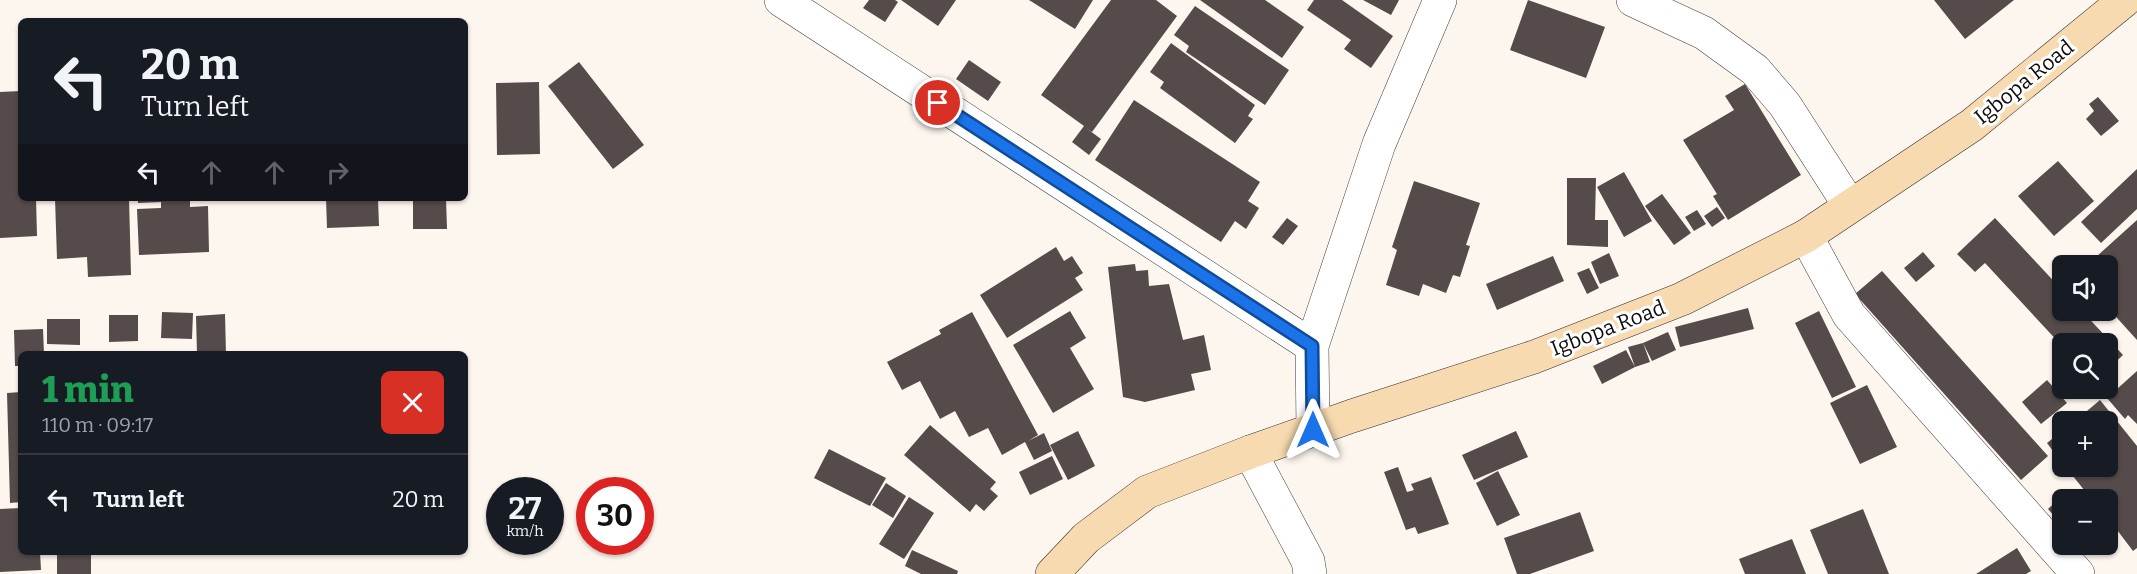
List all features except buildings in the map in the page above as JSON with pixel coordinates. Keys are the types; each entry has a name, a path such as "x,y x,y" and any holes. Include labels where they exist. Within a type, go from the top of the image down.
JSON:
{"street":[{"path":"781,0 1312,346"},
{"path":"1313,430 1312,346 1379,144 1440,0"},
{"path":"1632,0 1704,33 1755,70 1785,105 1850,206"},
{"name":"Igbopa Road","path":"1052,574 1086,538 1147,492 1313,430 1534,357 1682,299 1806,236 1972,125 2125,0"},
{"path":"1806,236 1849,315 2078,574"},
{"path":"1251,452 1308,561 1310,574"}],"route":[{"path":"938,103 1312,346 1313,430"}]}
